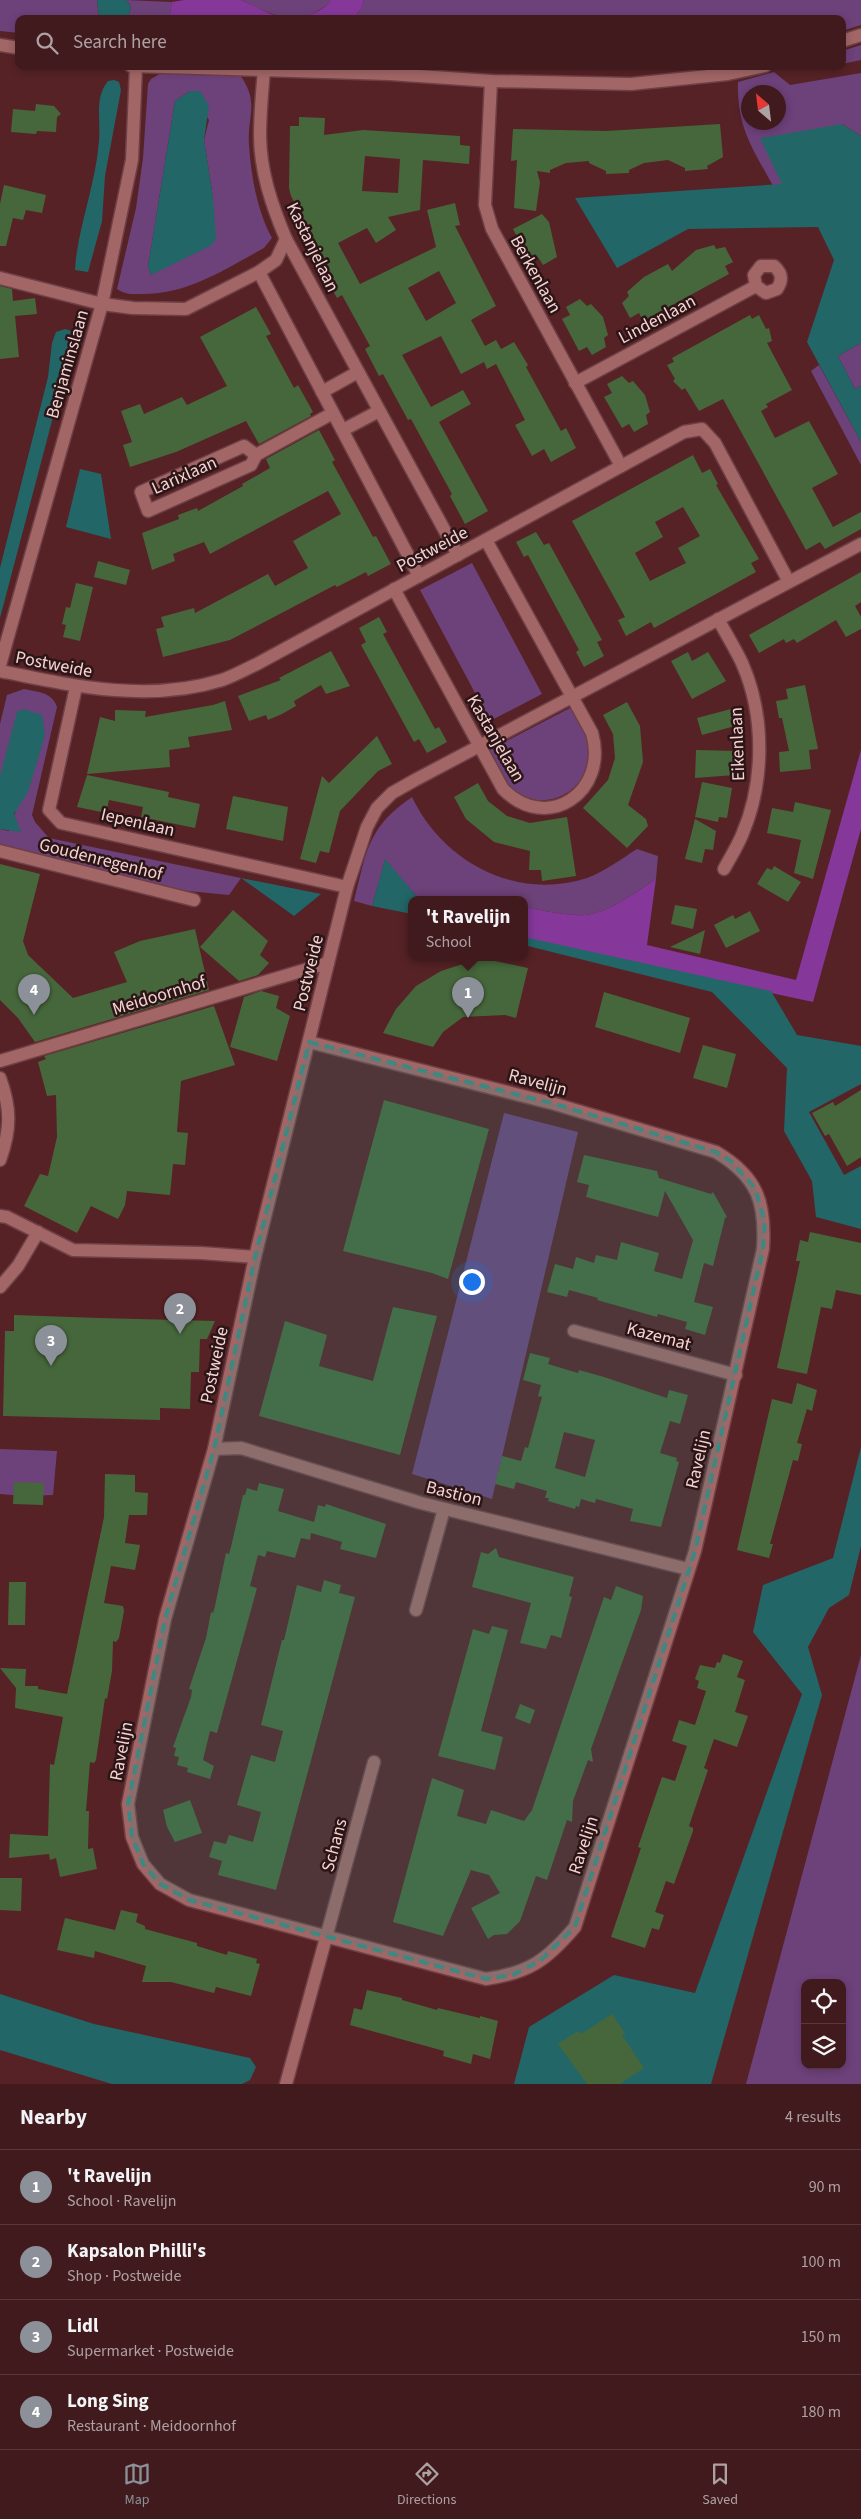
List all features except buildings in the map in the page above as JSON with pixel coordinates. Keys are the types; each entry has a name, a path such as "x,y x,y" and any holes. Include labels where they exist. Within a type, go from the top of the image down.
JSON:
{"street":[{"path":"846,40 861,35"},
{"path":"0,45 15,47"},
{"name":"Benjaminslaan","path":"0,665 102,304 132,160 133,70"},
{"path":"264,70 390,74 492,81 632,84 728,74 746,70"},
{"name":"Kastanjelaan","path":"264,70 260,136 264,174 274,211 286,239 458,555"},
{"name":"Berkenlaan","path":"492,81 485,205 492,230 621,466"},
{"path":"0,278 102,304 133,308 186,309 259,272 276,260 286,239"},
{"path":"259,272 419,576"},
{"name":"Lindenlaan","path":"575,383 756,286"},
{"path":"322,392 358,372"},
{"path":"343,430 379,411"},
{"name":"Larixlaan","path":"256,455 244,446 140,492 148,511 250,465 256,455 333,413"},
{"name":"Postweide","path":"0,671 76,687 127,692 172,689 223,680 257,664 684,432 702,429 715,443 789,582"},
{"name":"Kastanjelaan","path":"394,589 503,790 511,798 532,808 551,808 569,801 585,786 596,758 592,733 486,540"},
{"name":"Postweide","path":"214,1449 255,1257 347,888 367,826 378,808 392,793 861,544"},
{"name":"Eikenlaan","path":"718,619 742,664 754,698 759,760 756,788 743,835 724,869"},
{"name":"Iepenlaan","path":"76,687 49,810 61,823 347,888"},
{"name":"Goudenregenhof","path":"0,852 194,900"},
{"name":"Meidoornhof","path":"0,1061 328,963"},
{"name":"Ravelijn","path":"214,1449 165,1619 128,1804 132,1837 143,1864 160,1884 189,1900 486,1979 513,1975 540,1961 558,1948 575,1927 695,1551 763,1249 765,1222 762,1204 755,1188 745,1174 732,1161 716,1152 555,1104 309,1042"},
{"path":"0,1078 9,1102 8,1139 0,1160"},
{"path":"0,1216 38,1232 73,1250 201,1253 255,1257"},
{"path":"0,1287 18,1266 38,1232"},
{"name":"Kazemat","path":"574,1331 736,1375"},
{"name":"Bastion","path":"214,1449 241,1448 444,1509 688,1569"},
{"path":"416,1610 444,1509"},
{"name":"Schans","path":"327,1936 374,1762"},
{"path":"286,2084 327,1936"}],"highlighted area":[{"path":"309,1042 555,1104 716,1152 731,1161 755,1188 765,1222 763,1249 695,1551 575,1927 540,1961 513,1975 486,1979 189,1900 160,1884 143,1864 132,1837 128,1804 165,1619 214,1449 255,1257"}],"shaded area":[{"path":"0,0 97,0 99,15 15,15 15,33 0,31"},
{"path":"126,0 172,2 170,15 129,15 131,6"},
{"path":"184,0 241,0 275,15 170,15 172,2"},
{"path":"241,0 331,0 324,7 309,15 276,15"},
{"path":"331,0 364,0 356,15 309,15 328,4"},
{"path":"364,0 861,0 861,25 846,30 846,15 356,15"},
{"path":"861,45 861,60 846,63 846,50"},
{"path":"163,72 240,75 250,94 251,102 249,145 253,180 262,216 272,238 264,248 221,272 191,285 160,293 130,294 117,289 136,208 143,158 148,84 151,79","holes":["190,91 209,120 204,140 213,198 151,275 148,267 175,101"]},
{"path":"774,72 790,85 861,73 861,136 842,124 783,184 773,186 752,148 745,130 786,130 786,85 741,85 741,116 738,82"},
{"path":"861,343 861,386 855,389 838,356"},
{"path":"819,365 861,442 861,465 811,371"},
{"path":"472,563 542,694 490,721 420,590"},
{"path":"24,689 39,692 52,698 57,707 32,815 35,822 49,838 241,878 229,895 178,890 0,846 0,829 9,831 17,807 25,795 0,776 0,724 7,695"},
{"path":"572,707 586,730 591,745 590,760 585,774 577,785 554,799 526,798 512,790 501,777 487,751"},
{"path":"861,750 861,829 813,1002 528,940 528,908 575,915 597,913 617,904 656,879 647,945 796,980"},
{"path":"412,797 426,820 442,840 462,857 484,870 509,880 534,884 560,884 587,878 606,869 637,849 658,856 656,879 607,909 597,913 575,915 528,908 528,896 416,896 385,860 372,906 354,901 371,842 377,830 397,808"},
{"path":"504,1113 578,1132 492,1499 412,1474"},
{"path":"0,1449 57,1451 53,1495 24,1496 0,1494"},
{"path":"861,1655 861,2084 746,2084"}],"water":[{"path":"97,0 126,0 131,6 129,15 99,15"},
{"path":"114,80 119,82 121,90 105,176 102,221 88,272 75,270 78,243 97,156 101,95 108,81"},
{"path":"190,91 200,91 209,106 204,140 213,198 216,238 212,245 151,275 148,267 175,101"},
{"path":"842,124 861,136 861,343 838,356 855,389 861,386 861,442 807,342 834,260 818,227 688,229 617,268 575,198 782,184 760,138"},
{"path":"65,329 71,331 74,335 72,345 0,618 0,568 48,377 52,343 56,332"},
{"path":"80,469 101,474 111,539 66,527"},
{"path":"23,709 42,715 45,735 28,792 14,814 21,832 0,829 0,776 17,712"},
{"path":"385,859 416,896 408,896 408,913 372,906"},
{"path":"241,878 321,894 294,916"},
{"path":"528,938 771,991 797,1035 861,1046 861,1084 809,1112 844,1175 861,1166 861,1229 816,1217 812,1181 784,1131 787,1068 712,992 528,946"},
{"path":"861,1447 861,1546 849,1595 829,1608 808,1647 822,1695 711,2084 514,2084 529,2027 614,1975 695,1993 802,1694 753,1632 763,1585 833,1558"},
{"path":"0,1994 94,2024 250,2058 256,2067 250,2080 242,2084 112,2084 0,2050"}],"place":[{"name":"Long Sing","path":"34,1015"},
{"name":"'t Ravelijn","path":"468,1018"},
{"name":"Kapsalon Philli's","path":"180,1334"},
{"name":"Lidl","path":"51,1366"}]}
